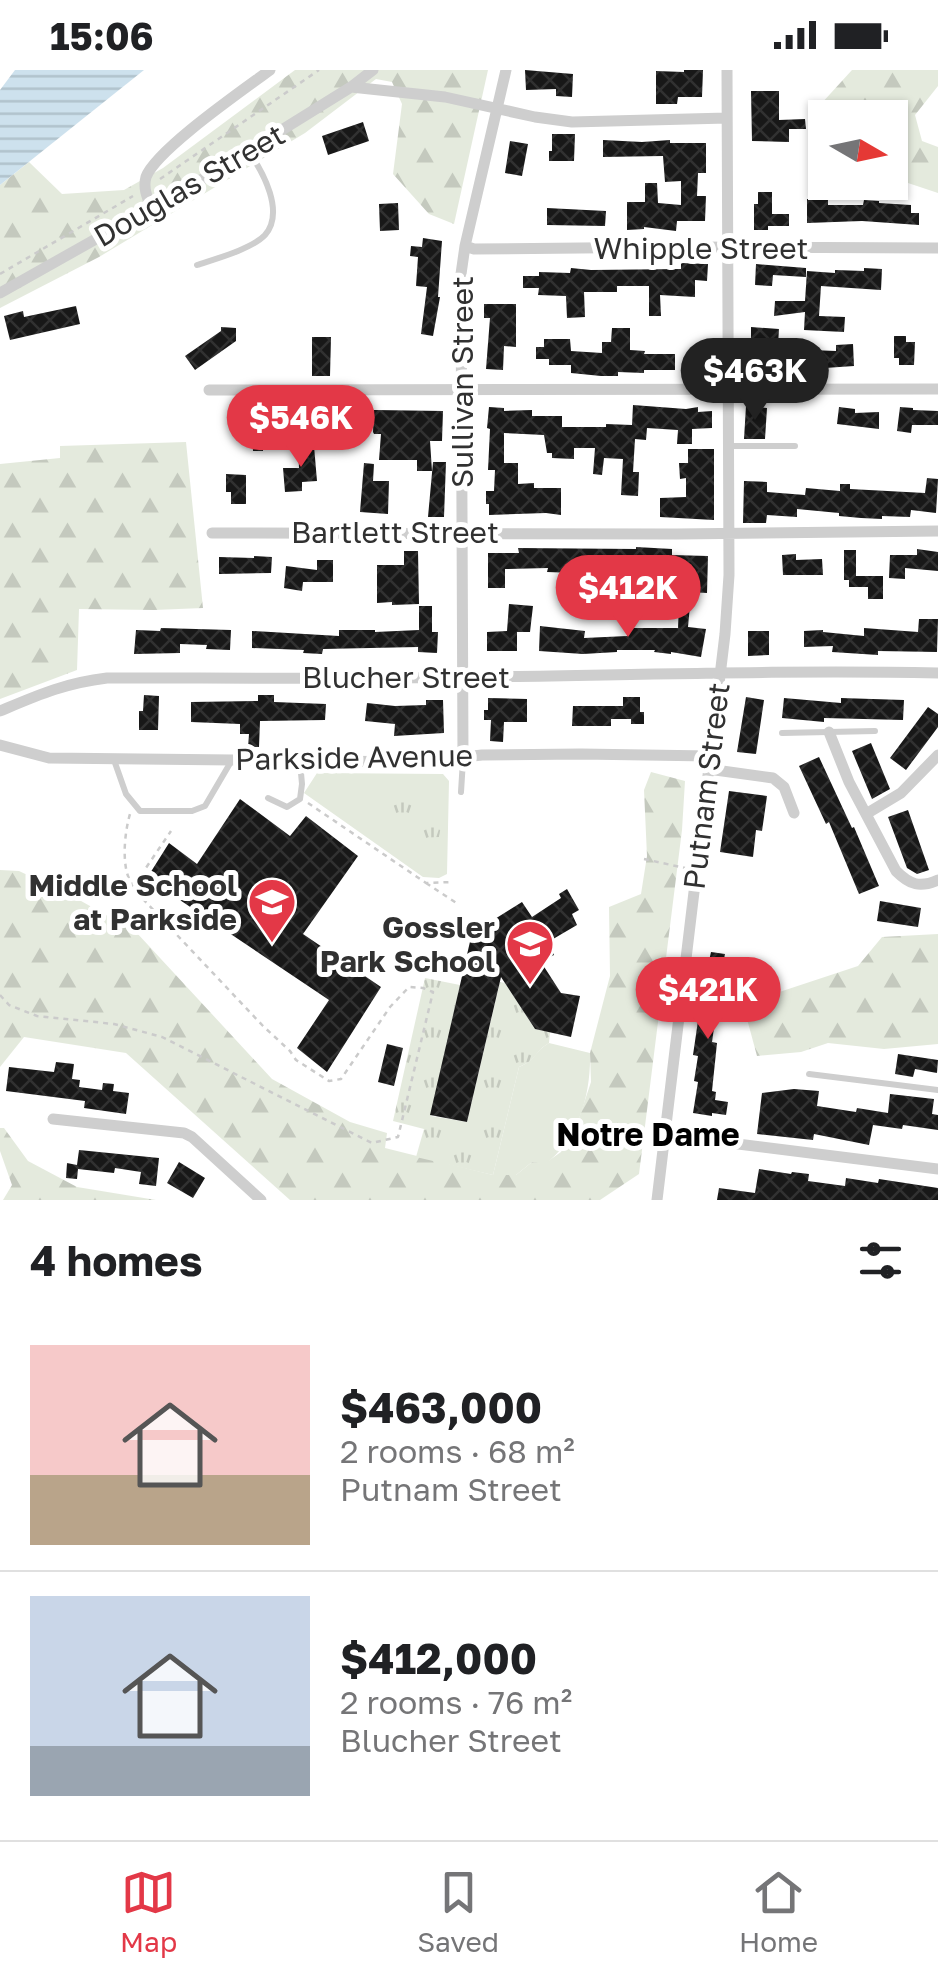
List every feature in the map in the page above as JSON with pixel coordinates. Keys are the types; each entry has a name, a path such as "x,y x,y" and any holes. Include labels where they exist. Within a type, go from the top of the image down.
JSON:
{"street":[{"path":"151,207 144,182 151,167 176,142 270,70"},
{"name":"Douglas Street","path":"0,292 249,150 373,70"},
{"name":"Sullivan Street","path":"463,759 461,274 506,70"},
{"name":"Putnam Street","path":"658,1200 729,575 727,70"},
{"path":"351,87 445,97 572,122 727,118"},
{"name":"Whipple Street","path":"466,246 938,248"},
{"path":"209,390 938,389"},
{"name":"Bartlett Street","path":"212,532 938,531"},
{"name":"Blucher Street","path":"0,711 51,689 107,678 938,673"},
{"path":"828,732 896,872 906,882 920,886 938,880"},
{"name":"Parkside Avenue","path":"0,745 49,758 420,762 482,755 581,754 709,763 773,778 784,787 794,812"},
{"path":"866,814 901,793 938,754"},
{"path":"52,1119 184,1132 261,1200"},
{"path":"665,1136 938,1168"}],"lane":[{"path":"198,265 251,244 268,231 271,199 261,168 249,150"},
{"path":"728,446 795,446"},
{"path":"782,733 875,731"},
{"path":"113,758 126,794 140,811 192,811 205,806 232,760"},
{"path":"461,792 463,759"},
{"path":"268,798 287,807 300,799 299,760"},
{"path":"809,1074 938,1090"}],"path":[{"path":"300,799 458,904"},
{"path":"0,995 8,1004 37,1016 114,1024 162,1037 372,1143 398,1137 433,992 409,987 390,1007 341,1079 329,1081 296,1060 142,899 128,878 126,855 127,822 134,804"},
{"path":"134,886 171,831"},
{"path":"644,860 685,868"},
{"path":"426,884 452,882"}],"green space":[{"path":"295,70 488,70 454,224 429,214 393,174 402,104 392,82 376,79 305,133 99,257 0,308 0,185 29,162 62,194 124,190 163,168"},
{"path":"852,70 938,70 938,86 915,115 922,141 938,147 938,193 908,183 908,100 825,100"},
{"path":"186,442 203,608 79,609 77,670 0,699 0,464 60,458 60,446"},
{"path":"651,772 685,781 682,830 639,1174 600,1200 290,1200 126,1053 24,1037 0,1067 0,870 19,871 136,932 272,1079 350,1122 387,1133 385,1148 493,1175 516,1175 532,1162 544,1164 561,1152 578,1121 591,1082 590,1053 610,976 609,907 641,894 647,856 644,790"},
{"path":"317,773 443,774 449,781 447,874 423,877 304,793"},
{"path":"403,789 418,793 417,807 442,819 439,837 428,838 424,844 385,836 390,807 397,804"},
{"path":"938,934 938,1044 884,1049 828,1043 801,1052 757,1056 743,1004 858,966 882,937"},
{"path":"425,978 460,985 431,1116 467,1122 500,982 505,983 535,1029 550,1032 549,1043 519,1067 493,1175 416,1157 424,1129 393,1121"},
{"path":"549,1043 590,1053 580,1115 566,1142 544,1165 532,1162 516,1175 493,1175 519,1067"},
{"path":"0,1128 4,1128 28,1161 77,1187 156,1200 3,1200 12,1185 0,1151"}],"water":[{"path":"15,70 144,70 0,185 0,90"}],"building":[{"path":"525,70 573,74 572,97 556,96 556,89 526,90"},
{"path":"703,70 702,97 678,97 677,104 656,104 656,71"},
{"path":"751,91 779,91 779,120 805,119 806,129 789,129 789,142 752,141"},
{"path":"363,122 369,141 328,155 322,136"},
{"path":"552,134 575,134 574,161 549,161"},
{"path":"603,140 706,143 706,173 698,173 697,196 706,196 705,221 677,221 676,231 644,227 627,230 627,202 645,202 645,183 657,183 658,203 681,205 681,181 665,182 663,156 603,157"},
{"path":"510,141 528,144 522,176 505,173"},
{"path":"758,192 772,192 772,214 789,214 789,226 754,230"},
{"path":"807,199 828,200 828,205 863,205 864,200 911,205 911,213 919,213 919,225 807,223"},
{"path":"398,203 399,230 380,231 379,204"},
{"path":"547,208 606,211 605,226 547,225"},
{"path":"423,238 442,241 440,297 433,336 421,334 427,287 416,286 418,257 410,256 411,246 422,247"},
{"path":"681,263 708,264 707,281 695,280 695,297 660,295 661,316 649,316 649,286 617,286 617,292 584,292 585,317 567,318 566,296 538,295 539,288 523,288 523,276 539,276 539,272 570,273 571,268 681,269"},
{"path":"756,264 806,268 806,277 773,275 772,286 755,285"},
{"path":"882,269 881,290 821,286 819,316 845,317 844,332 804,330 805,312 774,316 775,301 805,301 807,271 835,273"},
{"path":"484,304 516,304 516,347 504,346 503,370 486,369 490,318 484,318"},
{"path":"76,306 80,324 10,340 4,316 23,311 24,317"},
{"path":"221,327 236,328 236,341 195,370 185,356 221,331"},
{"path":"751,327 779,329 774,370 751,369"},
{"path":"612,328 630,328 630,350 675,354 675,370 601,376 571,373 571,365 549,365 549,359 536,359 536,347 544,347 544,339 570,339 571,351 602,353 602,342 611,342"},
{"path":"894,336 906,336 906,342 915,342 914,365 899,365 899,358 894,358"},
{"path":"312,337 331,337 330,376 312,376"},
{"path":"853,344 854,366 808,369 810,350 836,351 836,345"},
{"path":"633,405 712,411 712,428 692,429 692,444 677,444 678,430 647,428 646,440 635,439 633,472 639,472 638,496 621,495 623,459 604,458 602,475 593,474 595,448 574,448 574,459 552,458 552,453 547,453 544,435 504,433 504,463 518,463 518,484 561,488 561,515 489,515 486,491 494,491 495,470 488,470 489,407 532,410 532,416 562,416 562,427 606,427 632,425"},
{"path":"746,406 767,408 765,439 744,439"},
{"path":"839,407 855,409 855,413 879,412 879,429 837,424"},
{"path":"900,407 938,411 938,425 912,425 911,433 897,431"},
{"path":"316,409 346,409 345,427 311,428"},
{"path":"374,410 443,411 442,441 430,441 432,471 417,471 417,460 379,460 381,434 373,432"},
{"path":"260,412 275,412 276,430 262,431 263,451 253,451 252,422 260,422"},
{"path":"298,446 314,446 317,481 302,482 302,491 285,492 283,468 299,468"},
{"path":"688,449 714,449 714,520 660,517 660,498 686,497 686,478 680,479 679,463 688,463"},
{"path":"433,462 446,462 444,517 428,517"},
{"path":"364,463 374,464 373,481 389,481 388,514 360,512"},
{"path":"226,474 246,475 246,504 231,504"},
{"path":"927,478 938,479 936,513 911,510 910,517 882,519 797,509 797,517 767,515 766,523 743,523 744,481 767,482 767,492 805,495 806,488 840,491 840,484 850,484 850,489 925,493"},
{"path":"518,548 672,549 672,555 708,556 707,593 689,592 689,571 660,571 660,578 648,577 648,581 606,580 604,604 593,603 594,582 575,582 575,573 547,572 548,568 505,569 505,588 488,588 488,553 519,553"},
{"path":"917,549 938,552 938,571 905,568 905,579 889,578 890,555 917,555"},
{"path":"844,550 856,550 856,576 883,576 883,599 868,599 868,587 849,587 849,580 844,580"},
{"path":"404,551 418,551 419,604 377,603 377,565 404,565"},
{"path":"796,554 796,560 822,559 823,575 783,575 782,555"},
{"path":"219,557 272,557 271,573 219,574"},
{"path":"317,560 333,560 333,582 303,582 302,591 284,588 286,566 317,570"},
{"path":"509,604 533,606 530,632 517,632 517,651 487,651 487,632 507,631"},
{"path":"679,604 690,605 688,627 706,629 701,657 655,650 583,654 539,651 540,626 585,631 584,638 627,636 627,628 678,628"},
{"path":"419,606 432,606 432,632 438,632 437,653 418,652 418,647 323,649 322,654 252,648 252,631 339,636 339,630 419,630"},
{"path":"919,619 938,619 937,652 878,651 878,655 832,652 833,646 804,647 804,631 864,636 864,628 918,632"},
{"path":"136,630 231,630 230,650 180,644 180,653 134,654"},
{"path":"748,631 769,631 769,655 748,656"},
{"path":"144,695 159,696 158,730 139,730"},
{"path":"258,695 274,695 274,702 326,704 325,720 260,721 259,747 248,747 249,734 240,734 240,724 191,722 191,702 258,701"},
{"path":"623,697 640,697 644,724 611,719 611,726 572,726 573,706 623,706"},
{"path":"746,697 764,700 756,754 737,752"},
{"path":"488,698 527,699 527,722 504,722 503,742 490,741 491,720 484,720"},
{"path":"784,698 841,703 841,698 904,700 903,720 824,718 824,722 782,718"},
{"path":"426,700 443,700 444,733 394,736 395,724 365,721 367,703 426,705"},
{"path":"928,707 938,714 938,727 906,770 890,758"},
{"path":"871,743 890,789 872,799 852,751"},
{"path":"819,757 879,886 859,894 829,822 826,824 799,766"},
{"path":"729,791 767,796 762,831 756,830 753,857 720,852"},
{"path":"240,799 290,836 306,816 358,856 303,934 381,987 327,1072 297,1048 329,1000 147,878 169,843 197,864"},
{"path":"908,810 929,870 917,874 907,868 888,817"},
{"path":"567,889 579,910 572,914 577,925 548,942 554,955 541,962 561,993 580,996 571,1037 535,1029 501,977 467,1122 430,1115 472,933 487,937 490,922 522,902 532,917 561,898 559,894"},
{"path":"880,901 921,908 918,927 877,921"},
{"path":"711,952 725,954 711,1028 712,1042 717,1043 712,1091 716,1092 715,1100 728,1102 726,1115 712,1116 693,1113 698,1082 694,1081 698,1056 693,1055 697,1014"},
{"path":"387,1044 403,1048 394,1086 378,1082"},
{"path":"898,1054 938,1060 937,1073 915,1069 913,1077 895,1074"},
{"path":"56,1062 74,1064 72,1079 80,1080 79,1087 102,1090 103,1083 114,1084 113,1091 129,1093 126,1114 84,1108 85,1101 6,1091 9,1067 54,1072"},
{"path":"819,1091 817,1106 856,1112 857,1108 888,1113 890,1094 934,1099 932,1114 938,1115 938,1130 873,1125 869,1145 814,1134 813,1140 757,1134 762,1093"},
{"path":"79,1150 159,1158 156,1186 139,1184 141,1172 115,1168 114,1173 78,1169 77,1179 66,1178 67,1163 77,1165"},
{"path":"179,1162 205,1178 193,1198 167,1183"},
{"path":"759,1169 809,1174 808,1181 845,1186 846,1178 938,1188 938,1200 717,1200 719,1188 755,1193"}],"place":[{"name":"Middle School at Parkside","path":"272,944"},
{"name":"Gossler Park School","path":"530,986"}],"district":[{"name":"Notre Dame","path":"648,1134"}]}
